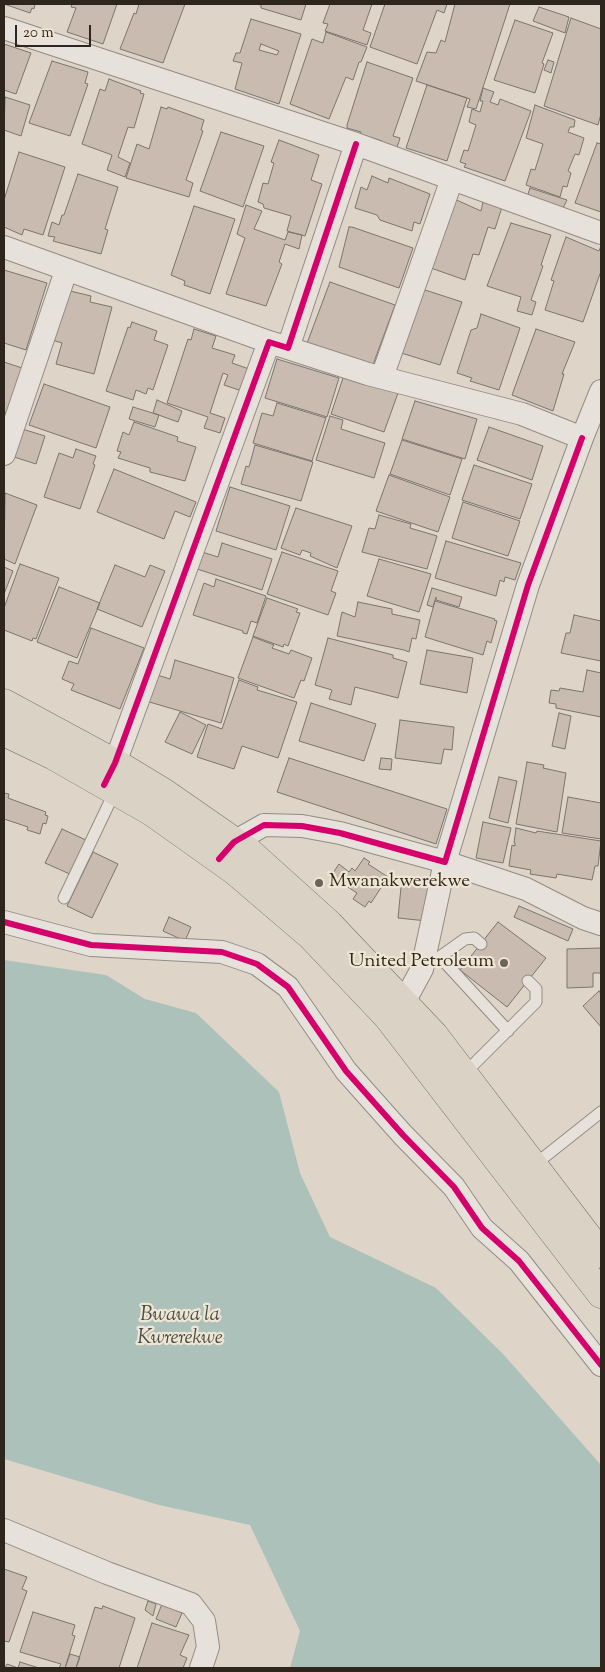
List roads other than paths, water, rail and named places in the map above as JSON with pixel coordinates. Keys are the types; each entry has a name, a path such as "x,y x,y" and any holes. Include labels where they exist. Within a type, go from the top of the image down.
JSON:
{"main road":[{"path":"4,703 111,780"},
{"path":"4,732 111,780 163,792 226,850 248,851 329,924 388,988 395,1009 601,1294"},
{"path":"395,1009 434,1035 601,1254"}],"street":[{"path":"4,28 356,144 601,233"},
{"path":"111,780 356,144"},
{"path":"382,377 452,179"},
{"path":"4,247 66,271 279,345 382,377 522,414 582,438"},
{"path":"4,454 66,271"},
{"path":"395,1009 431,963 445,862 528,585 601,391"},
{"path":"226,850 264,825 302,826 340,833 445,862 526,889 583,918 601,924"},
{"path":"4,922 92,945 222,952 257,964 280,981 288,987 346,1071 403,1135 454,1188 482,1228 519,1261 601,1365"},
{"path":"4,1530 191,1604 204,1621 208,1647 202,1668"}],"lane":[{"path":"64,898 111,780"},
{"path":"481,944 474,938 465,939 431,963 508,1031"},
{"path":"464,1074 536,1002 536,989 528,981"},
{"path":"533,1166 601,1112"}],"water":[{"name":"Bwawa la Kwrerekwe","path":"4,960 106,975 145,999 196,1013 279,1092 300,1173 330,1237 436,1288 504,1355 601,1465 601,1668 290,1668 300,1631 250,1525 159,1505 4,1459"}],"place":[{"name":"Mwanakwerekwe","path":"319,883"},
{"name":"United Petroleum","path":"504,963"}]}
